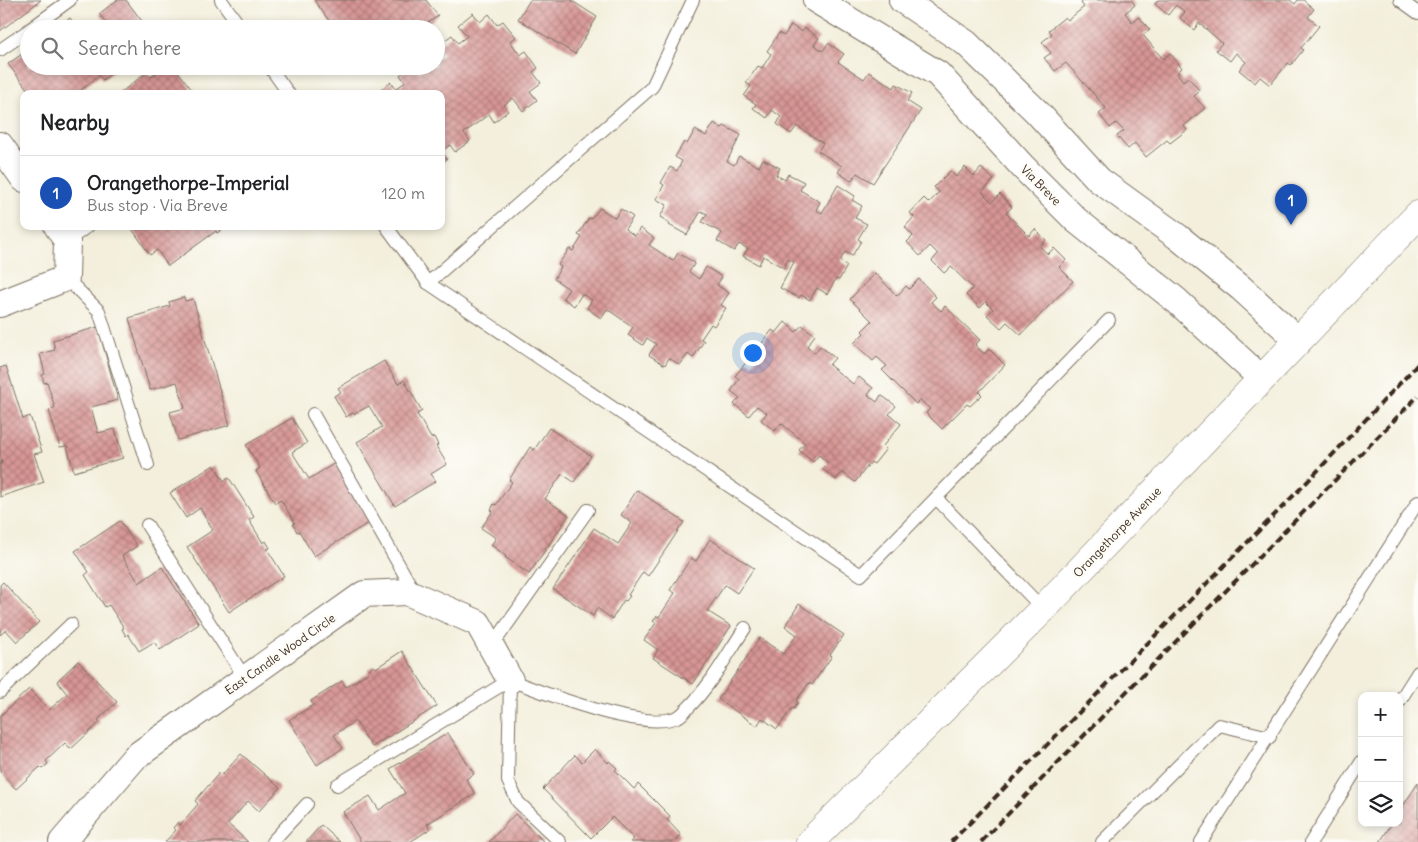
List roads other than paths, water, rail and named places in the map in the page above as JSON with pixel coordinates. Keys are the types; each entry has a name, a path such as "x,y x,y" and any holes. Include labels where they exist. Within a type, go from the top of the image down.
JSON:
{"main road":[{"name":"Orangethorpe Avenue","path":"810,842 1043,609 1418,216"}],"street":[{"name":"Via Breve","path":"816,0 938,74 1023,167 1076,220 1176,301 1262,380"},
{"path":"902,0 966,43 1037,112 1099,180 1178,237 1241,288 1299,341"},
{"path":"0,146 20,174"},
{"path":"0,304 66,278 70,231"},
{"name":"East Candle Wood Circle","path":"62,842 135,757 364,594 407,592 478,623 510,680"}],"lane":[{"path":"42,20 70,0"},
{"path":"221,0 235,20"},
{"path":"428,283 652,87 693,0"},
{"path":"1400,0 1418,13"},
{"path":"0,50 20,36"},
{"path":"276,75 287,90"},
{"path":"389,230 428,283 861,574 1109,320"},
{"path":"66,278 100,311 148,465"},
{"path":"313,414 417,596"},
{"path":"936,498 1043,609"},
{"path":"1201,842 1270,737 1418,502"},
{"path":"492,646 588,510"},
{"path":"146,525 245,678"},
{"path":"0,692 71,624"},
{"path":"510,680 596,710 659,721 679,716 698,698 745,628"},
{"path":"1403,696 1418,672"},
{"path":"337,785 510,680"},
{"path":"510,680 508,781 518,802 560,842"},
{"path":"1102,842 1219,725 1270,737"},
{"path":"1311,842 1358,767"},
{"path":"272,842 307,804"}],"railway":[{"path":"951,842 1308,481 1418,364"},
{"path":"981,842 1418,396"}],"place":[{"name":"Orangethorpe-Imperial","path":"1291,225"}]}
